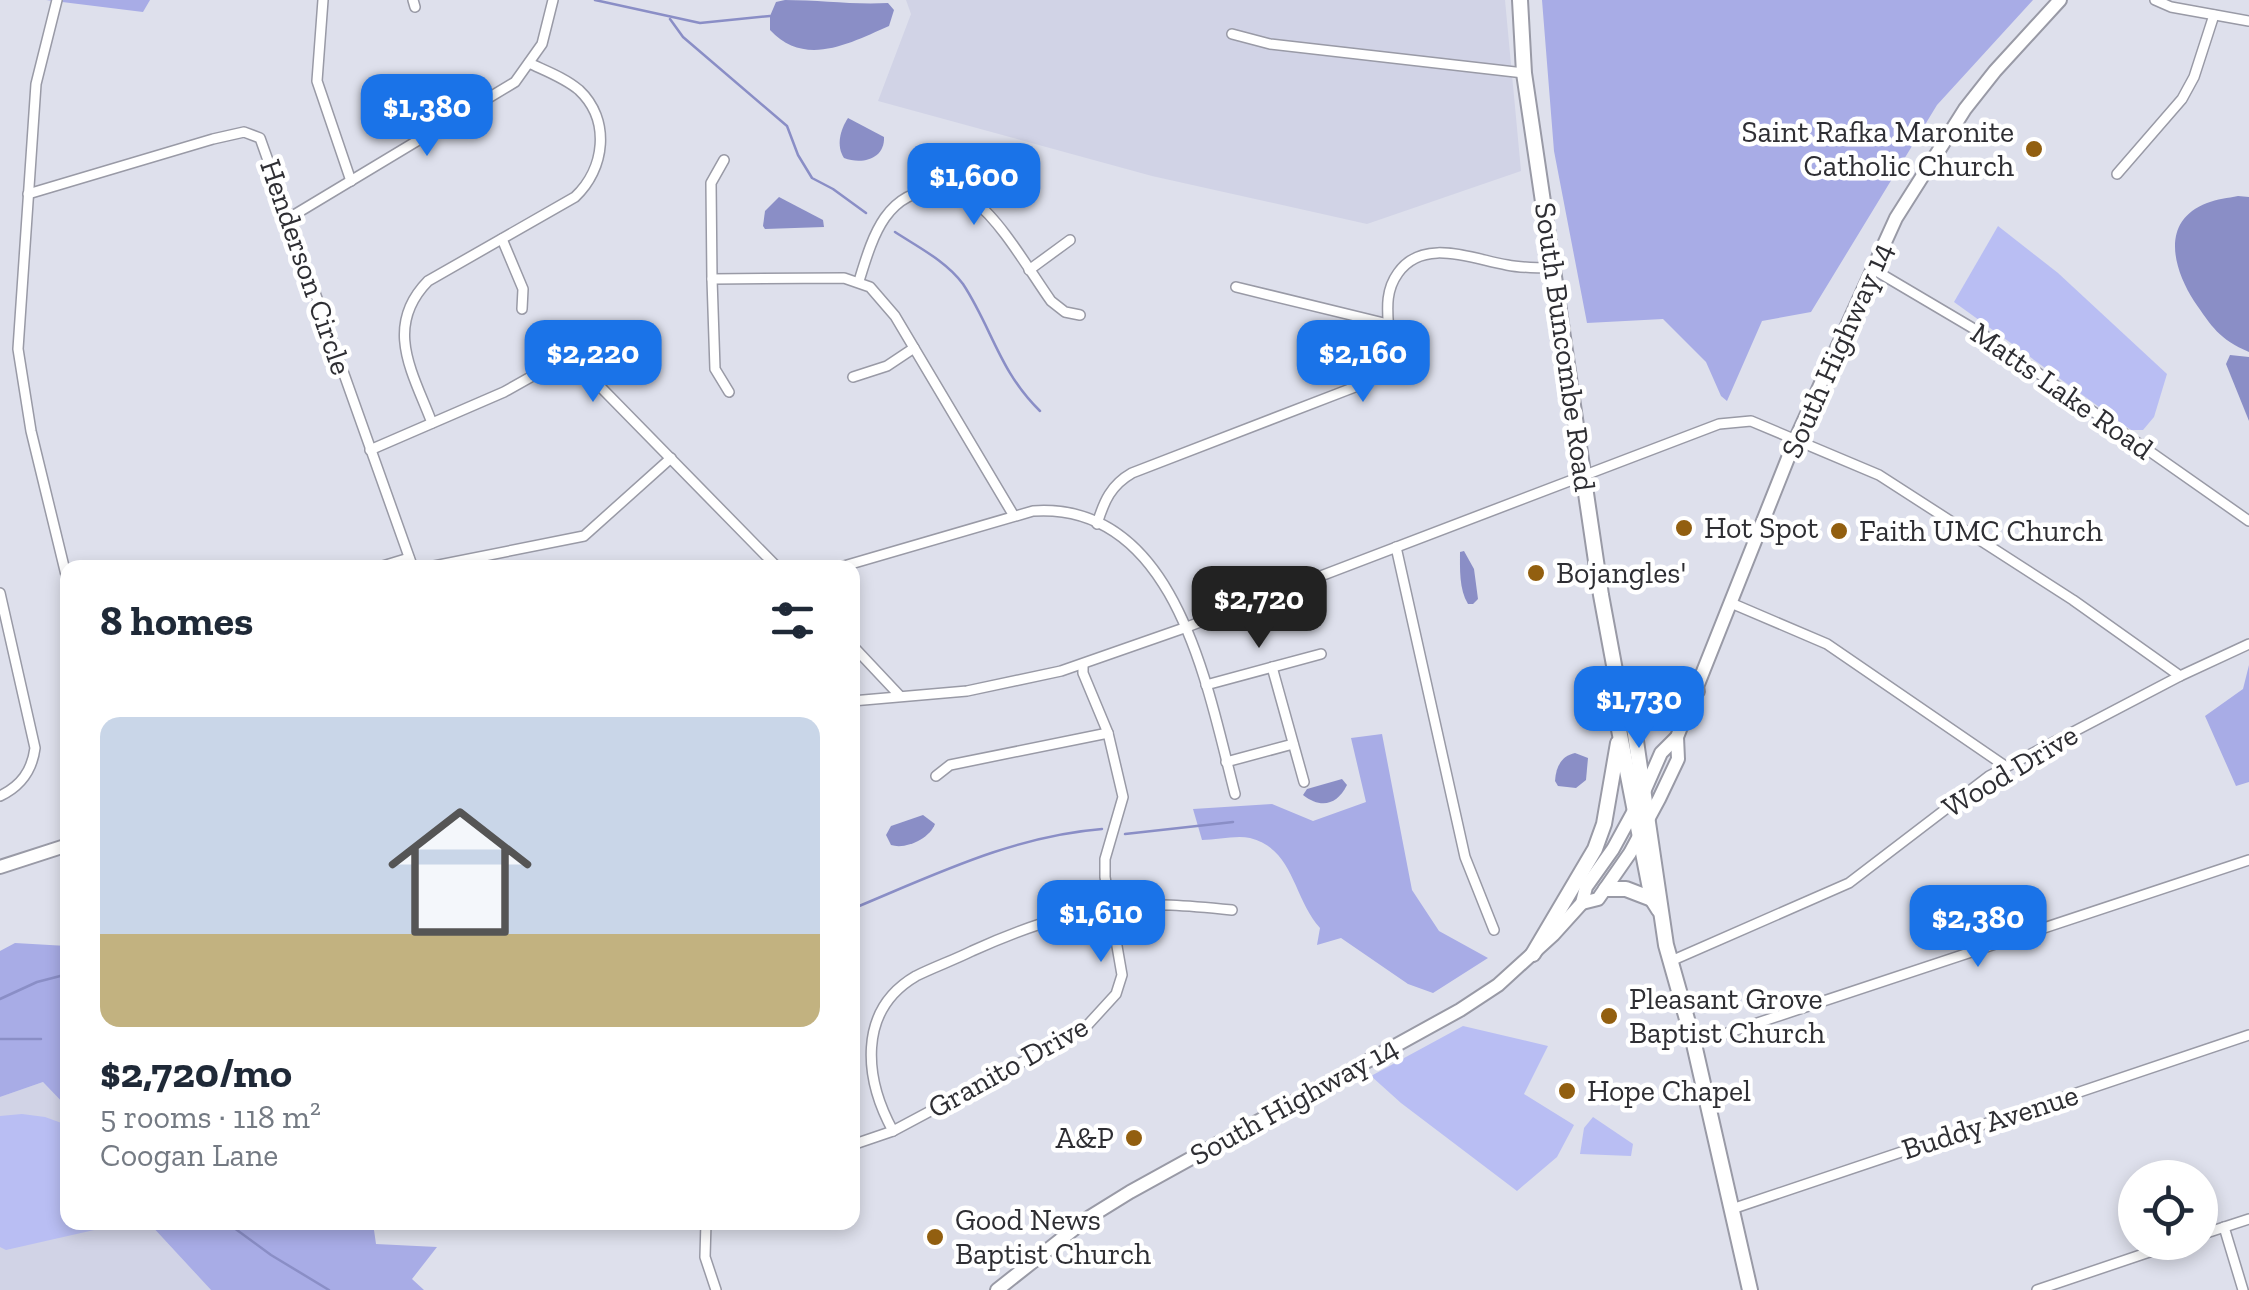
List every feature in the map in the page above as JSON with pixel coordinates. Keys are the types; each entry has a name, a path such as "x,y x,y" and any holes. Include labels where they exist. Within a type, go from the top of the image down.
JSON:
{"main road":[{"name":"South Buncombe Road","path":"1520,0 1524,73 1619,692 1616,709 1620,732 1640,836 1694,1044 1750,1290"},
{"name":"South Highway 14","path":"997,1290 1088,1218 1460,1010 1498,984 1582,903 1586,887 1635,809 1661,753 1677,737 1796,438 1871,268 1912,188 1995,71 2060,0"},
{"path":"1631,707 1648,716 1661,716 1697,691"},
{"name":"South Buncombe Road","path":"1619,692 1631,707 1662,899 1656,904"},
{"path":"1532,954 1595,849 1608,805 1620,732"},
{"name":"South Highway 14","path":"1582,903 1598,900 1640,836 1678,759 1677,737"},
{"path":"0,866 60,847"},
{"path":"1606,889 1626,889 1656,904"}],"street":[{"path":"57,0 38,69 18,334 19,365 63,560"},
{"path":"323,0 317,81 352,180"},
{"path":"289,218 503,92 518,79 542,44 553,0"},
{"path":"2155,0 2249,21"},
{"path":"2117,174 2182,99 2194,77 2214,15"},
{"path":"1232,34 1270,44 1524,73"},
{"path":"432,423 404,349 407,309 428,281 575,197 587,186 600,154 602,137 598,121 582,93 567,81 529,63"},
{"name":"Henderson Circle","path":"28,194 212,139 248,132 257,136 264,144 410,560"},
{"path":"724,160 711,183 712,279 715,369 729,392"},
{"path":"859,281 887,212 901,200 933,190 948,190 975,202 1052,301 1065,312 1080,315"},
{"path":"502,240 522,289 522,309"},
{"path":"1029,270 1070,240"},
{"path":"1097,524 1107,496 1132,473 1367,381 1388,356 1389,294 1405,264 1423,256 1451,253 1512,266 1553,268"},
{"name":"Matts Lake Road","path":"1871,268 1982,334 2249,521"},
{"path":"712,279 844,278 859,281 882,297 1014,516"},
{"path":"1236,287 1388,324"},
{"path":"853,377 887,366 914,348"},
{"path":"370,450 570,359 770,560"},
{"path":"860,699 998,686 1083,664 1719,424 1751,421 1897,485 2180,676"},
{"path":"464,560 584,536 672,458"},
{"path":"860,561 1014,516 1052,510 1097,524 1129,542 1146,558 1186,627 1206,685 1234,794"},
{"path":"1396,547 1465,857 1494,930"},
{"path":"0,592 35,748 22,780 0,796"},
{"path":"1731,603 1828,644 2006,766"},
{"name":"Wood Drive","path":"1671,961 1848,883 1968,790 2006,766 2249,644"},
{"path":"860,654 900,696"},
{"path":"1206,685 1321,654"},
{"name":"Granito Drive","path":"860,1142 893,1131 1084,1030 1116,994 1122,974 1105,859 1123,797 1108,733 1083,673 1083,664"},
{"path":"1272,667 1304,782"},
{"path":"936,776 950,765 1108,733"},
{"path":"1226,762 1293,744"},
{"path":"1694,1044 2249,860"},
{"path":"893,1131 878,1103 870,1071 872,1042 879,1018 895,994 914,978 1009,935 1110,907 1187,905 1232,910"},
{"name":"Buddy Avenue","path":"1732,1209 2249,1036"},
{"path":"2218,1229 2249,1219"},
{"path":"2224,1227 2242,1290"},
{"path":"706,1230 704,1257 716,1290"},
{"path":"2037,1290 2126,1260"}],"shaded area":[{"path":"46,0 150,0 143,12"},
{"path":"906,0 1505,0 1521,171 1367,224 1152,176 878,101 911,14"},
{"path":"1542,0 2033,0 1937,105 1811,312 1762,321 1727,401 1706,362 1663,319 1587,323 1554,151"},
{"path":"776,2 888,3 894,10 889,26 843,45 813,50 798,48 770,30"},
{"path":"848,118 884,137 877,155 865,160 844,158 840,138"},
{"path":"2238,196 2249,197 2249,352 2223,337 2200,310 2181,274 2175,246 2182,221 2192,211"},
{"path":"779,197 823,220 824,227 765,229 765,211"},
{"path":"1998,226 2058,273 2167,374 2154,417 2143,430 2131,430 1954,302"},
{"path":"2230,355 2249,357 2249,421 2226,364"},
{"path":"1464,551 1474,569 1478,599 1473,604 1468,604 1462,585 1460,552"},
{"path":"2249,665 2249,782 2236,786 2205,716 2243,689"},
{"path":"1382,734 1412,890 1439,931 1488,958 1433,993 1408,984 1341,938 1317,945 1320,928 1276,852 1250,838 1202,840 1193,809 1272,804 1313,821 1366,802 1351,738"},
{"path":"1575,753 1588,758 1586,780 1576,788 1558,786 1558,767"},
{"path":"1342,779 1347,785 1333,801 1316,802 1303,795 1307,789"},
{"path":"923,815 935,824 928,834 910,844 891,845 886,835 891,826"},
{"path":"15,943 60,946 60,1100 43,1082 0,1097 0,951"},
{"path":"1463,1026 1548,1046 1524,1094 1574,1125 1557,1157 1517,1191 1371,1076"},
{"path":"43,1082 60,1100 60,1230 155,1230 211,1290 0,1290 0,1097"},
{"path":"22,1114 60,1122 60,1230 94,1230 6,1250 0,1247 0,1116"},
{"path":"1593,1117 1633,1144 1631,1156 1580,1154 1584,1128"},
{"path":"155,1230 374,1230 376,1244 437,1247 412,1279 424,1290 211,1290"}],"waterway":[{"path":"595,0 700,23 770,16"},
{"path":"670,19 683,37 787,126 812,178 866,213"},
{"path":"895,232 940,261 963,284 1005,365 1040,411"},
{"path":"1125,834 1233,822"},
{"path":"860,906 1005,848 1102,829"},
{"path":"0,999 60,976"},
{"path":"0,1039 41,1039"},
{"path":"237,1230 329,1290"}],"place":[{"name":"Saint Rafka Maronite Catholic Church","path":"2034,149"},
{"name":"Hot Spot","path":"1684,528"},
{"name":"Faith UMC Church","path":"1839,531"},
{"name":"Bojangles'","path":"1536,573"},
{"name":"Pleasant Grove Baptist Church","path":"1609,1016"},
{"name":"Hope Chapel","path":"1567,1091"},
{"name":"A&P","path":"1134,1138"},
{"name":"Good News Baptist Church","path":"935,1237"}]}
